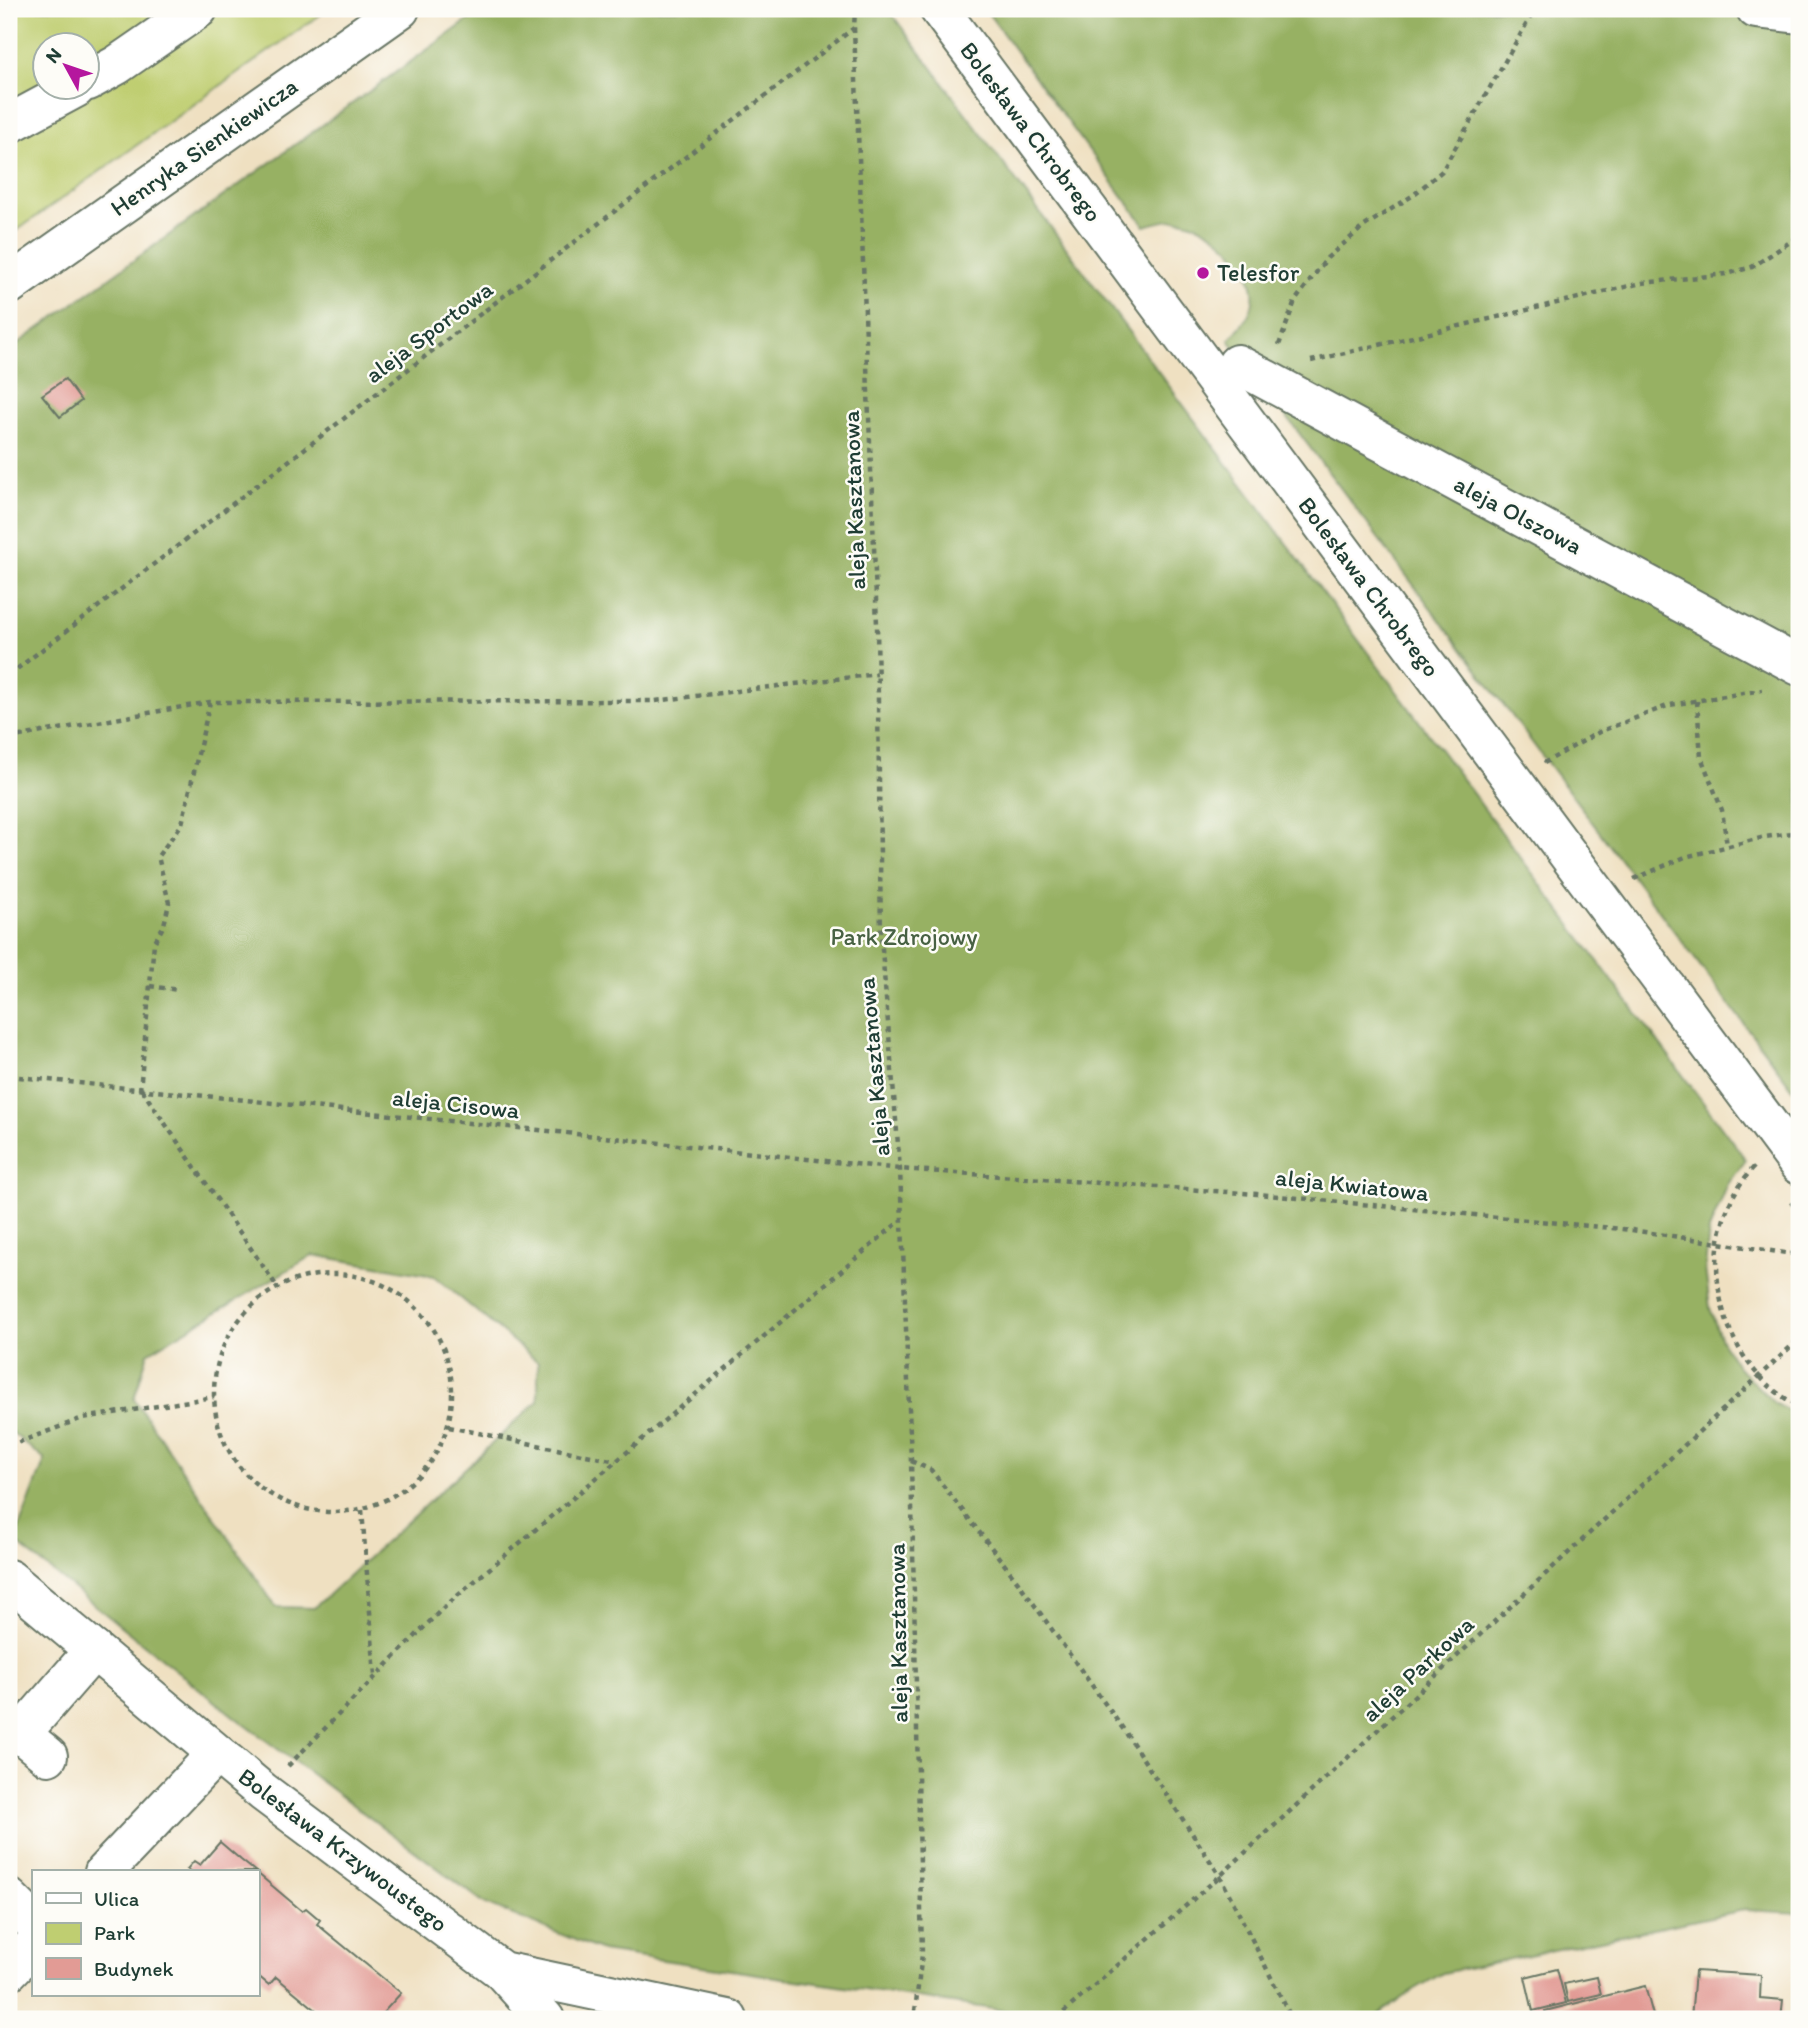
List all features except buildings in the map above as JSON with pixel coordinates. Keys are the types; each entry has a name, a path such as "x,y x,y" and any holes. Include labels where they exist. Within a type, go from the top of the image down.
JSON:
{"street":[{"path":"102,73 198,9"},
{"name":"Henryka Sienkiewicza","path":"9,285 400,9"},
{"name":"Bolesława Chrobrego","path":"939,9 1799,1165"},
{"path":"1756,9 1799,14"},
{"path":"9,124 50,102"},
{"name":"aleja Olszowa","path":"1258,372 1786,678"},
{"name":"Bolesława Krzywoustego","path":"9,1579 216,1754 502,1971 728,2019"},
{"path":"48,1756 21,1734 94,1650"},
{"path":"106,1870 216,1754"},
{"path":"9,1898 32,1921"},
{"path":"9,1971 32,1947"},
{"path":"502,1971 545,2019"}],"path":[{"path":"854,28 855,9"},
{"path":"1258,372 1295,301 1327,258 1363,227 1412,196 1442,171 1535,9"},
{"name":"aleja Kasztanowa","path":"854,28 877,674 881,937 900,1170 911,1461 922,1954 914,2019"},
{"name":"aleja Sportowa","path":"9,675 854,28"},
{"path":"1258,372 1642,283 1727,274 1752,267 1799,236"},
{"path":"9,738 210,702 655,701 877,674"},
{"path":"1537,766 1601,731 1670,705 1697,701 1786,678"},
{"path":"1697,701 1701,757 1722,810 1727,846"},
{"path":"210,702 182,824 158,856 169,903 164,925 154,943 141,1089 278,1288"},
{"path":"1624,883 1685,857 1765,837 1799,832"},
{"path":"150,986 178,990"},
{"name":"aleja Cisowa","path":"9,1076 900,1170"},
{"path":"1760,1161 1747,1174 1729,1206 1718,1244 1717,1277 1723,1313 1737,1347 1759,1377 1786,1400 1799,1406"},
{"name":"aleja Kwiatowa","path":"900,1170 1257,1194 1632,1230 1799,1255"},
{"path":"263,1791 443,1608 901,1220"},
{"path":"328,1273 369,1278 407,1298 435,1328 451,1367 449,1427 430,1464 400,1493 362,1510 321,1513 280,1502 249,1480 225,1446 214,1397 217,1364 234,1326 263,1296 300,1277 328,1273"},
{"name":"aleja Parkowa","path":"1056,2019 1220,1876 1799,1339"},
{"path":"9,1446 83,1418 214,1397"},
{"path":"449,1427 616,1461"},
{"path":"911,1461 931,1470 1018,1582 1126,1733 1220,1876 1292,2019"},
{"path":"362,1510 375,1677"}],"green space":[{"path":"9,9 328,9 9,236"},
{"name":"Park Zdrojowy","path":"484,9 888,9 1746,1160 1728,1184 1709,1230 1705,1268 1710,1308 1721,1340 1737,1366 1775,1404 1799,1416 1799,1913 1744,1910 1443,1973 1410,1992 1373,2019 1061,2019 602,1951 486,1904 236,1718 14,1541 45,1460 9,1430 9,350","holes":["313,1255 434,1276 538,1362 538,1401 314,1608 276,1607 134,1399 148,1353"]},
{"path":"985,9 1799,9 1799,1097 1229,340 1247,318 1253,296 1246,270 1237,257 1215,236 1192,223 1174,220 1145,226"}],"place":[{"name":"Telesfor","path":"1203,273"}]}
